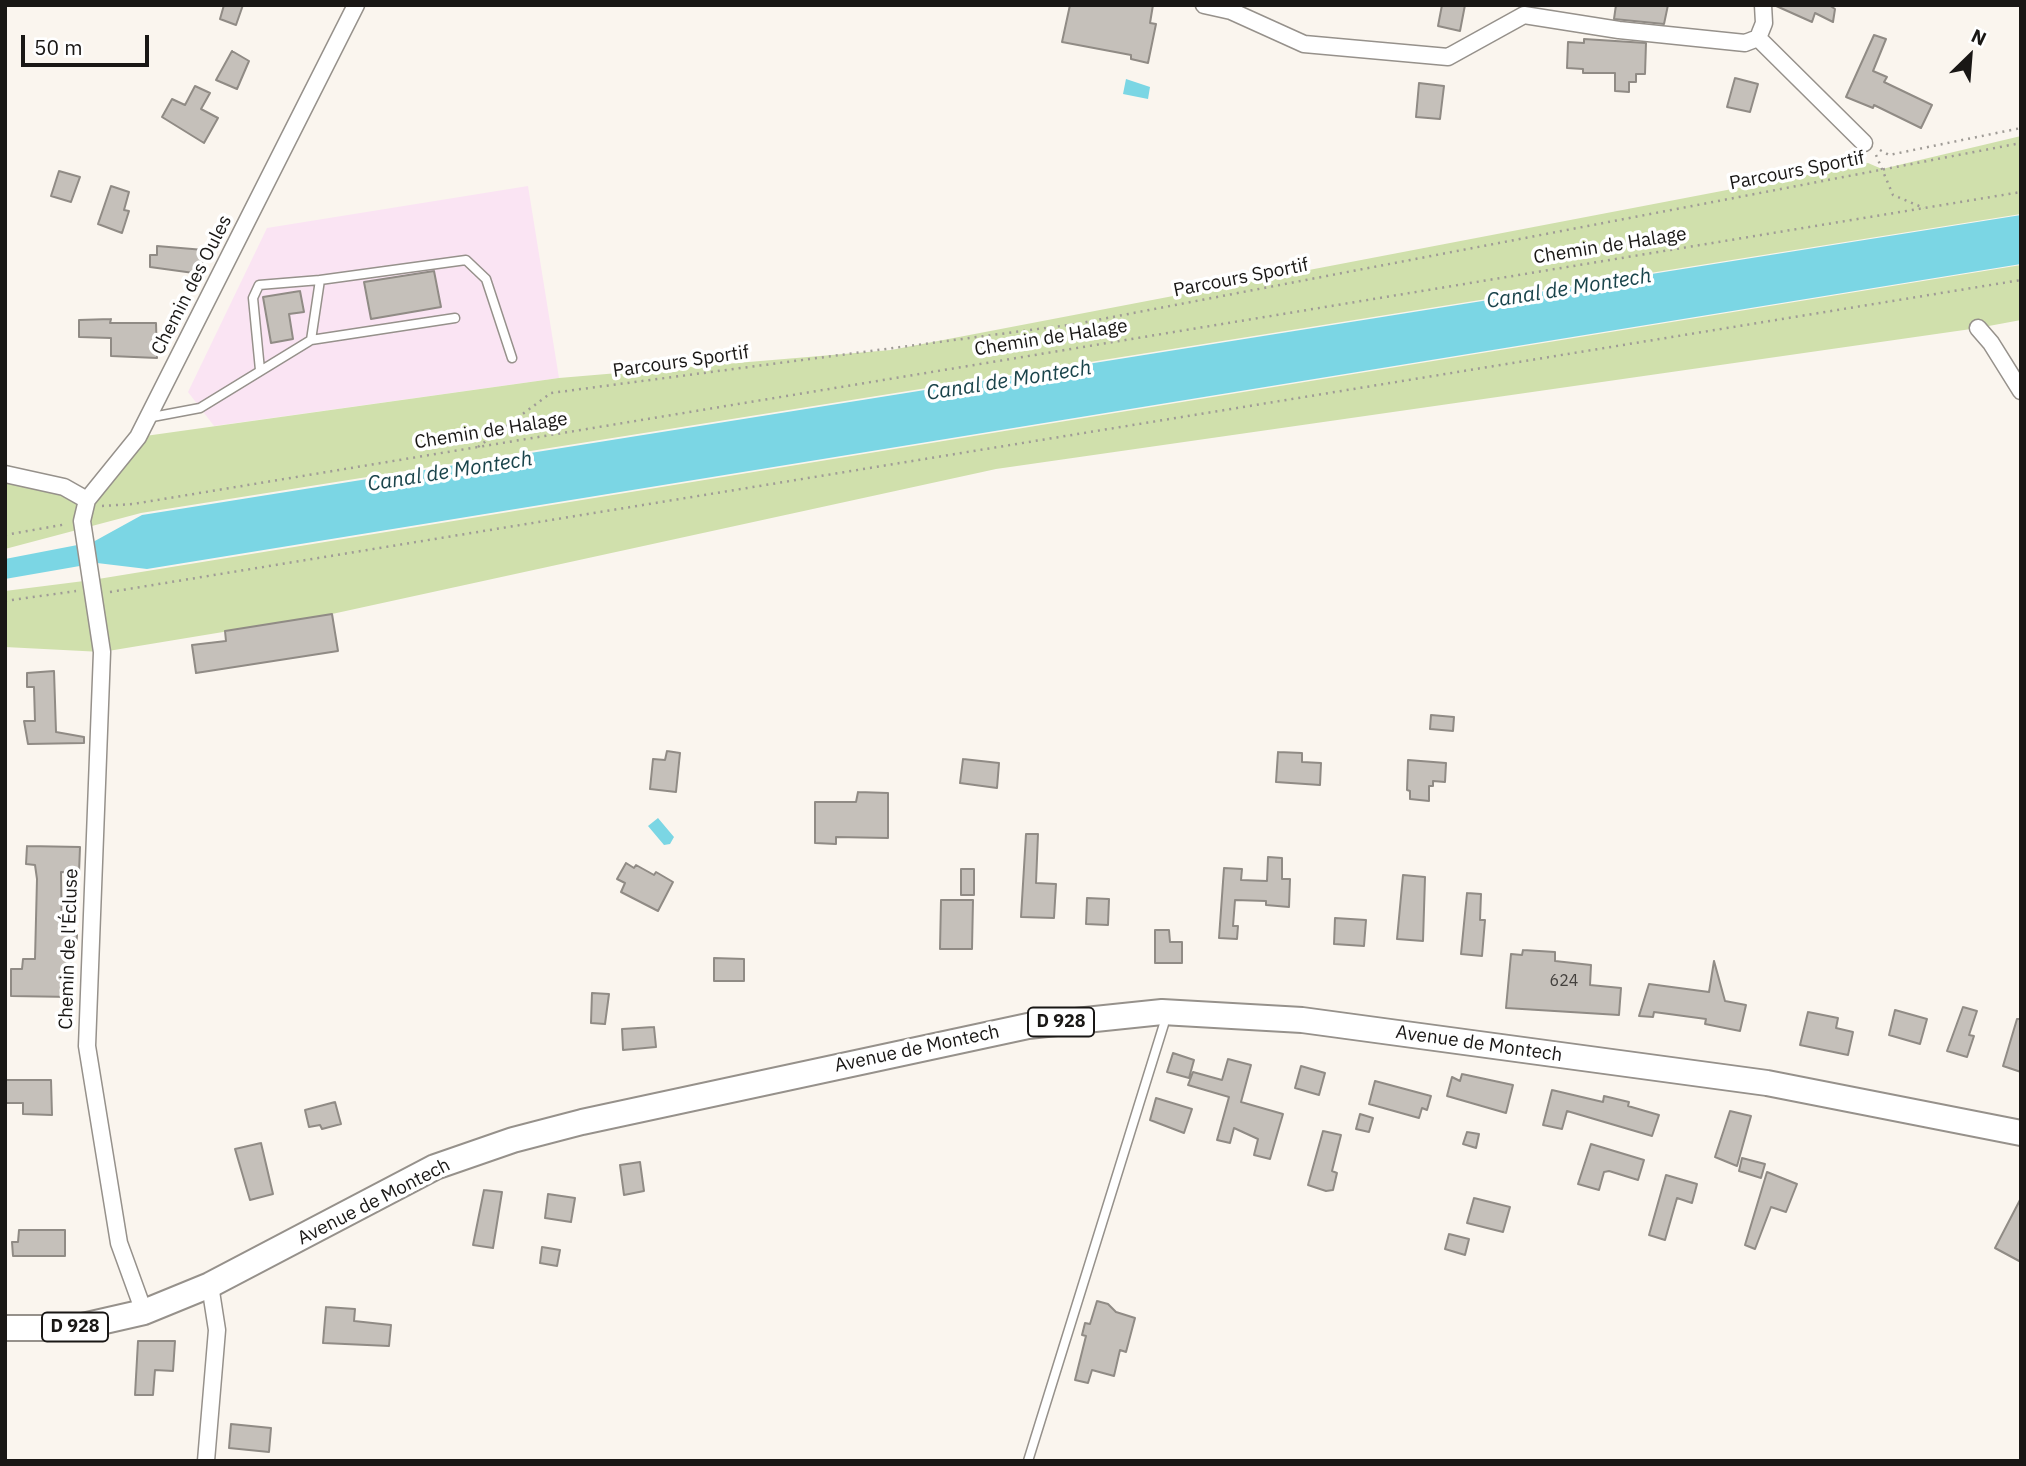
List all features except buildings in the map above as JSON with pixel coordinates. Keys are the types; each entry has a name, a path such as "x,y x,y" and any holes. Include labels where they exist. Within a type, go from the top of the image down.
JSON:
{"main road":[{"name":"Avenue de Montech","path":"144,1312 211,1285 435,1167 513,1140 582,1122 1028,1026 1162,1012 1302,1020 1753,1081 2021,1133"},
{"name":"D 928","path":"5,1328 74,1328 144,1312"}],"street":[{"name":"Chemin des Oules","path":"91,587 82,524 87,500 138,436 356,5"},
{"path":"1204,5 1231,10 1304,44 1448,57 1524,15 1619,30 1745,43 1758,38 1764,23 1763,5"},
{"path":"1758,38 1869,148"},
{"path":"1978,328 1991,343 2021,391"},
{"path":"5,474 64,487 87,500"},
{"name":"Chemin de l'Écluse","path":"91,587 102,652 87,1046 119,1243 144,1312"},
{"path":"206,1461 217,1330 211,1285"}],"lane":[{"path":"260,370 253,298 259,285 320,280 466,260 486,279 512,358"},
{"path":"311,340 320,280"},
{"path":"147,418 200,408 311,340 455,318"},
{"path":"1028,1461 1164,1024 1162,1012"}],"path":[{"path":"1869,148 1889,155 2021,128"},
{"name":"Parcours Sportif","path":"477,447 551,393 1076,324 2021,143"},
{"path":"1869,148 1893,195 1925,208"},
{"name":"Chemin de Halage","path":"87,500 99,506 133,504 2021,192"},
{"path":"5,601 91,587 119,591 2021,280"},
{"path":"5,535 82,524"}],"shaded area":[{"path":"528,186 559,378 214,426 188,392 267,228"}],"green space":[{"path":"2021,136 2021,214 141,513 5,549 5,474 87,499 138,437 559,378 891,350 1868,163 1882,169"},
{"path":"2021,265 2021,320 996,469 332,614 102,652 5,647 5,591 92,580"}],"water":[{"path":"1126,79 1150,87 1148,99 1123,94"},
{"name":"Canal de Montech","path":"2021,215 2021,264 147,569 97,563 5,579 5,559 93,542 142,515"},
{"path":"658,818 674,837 670,844 664,845 648,826"}]}
